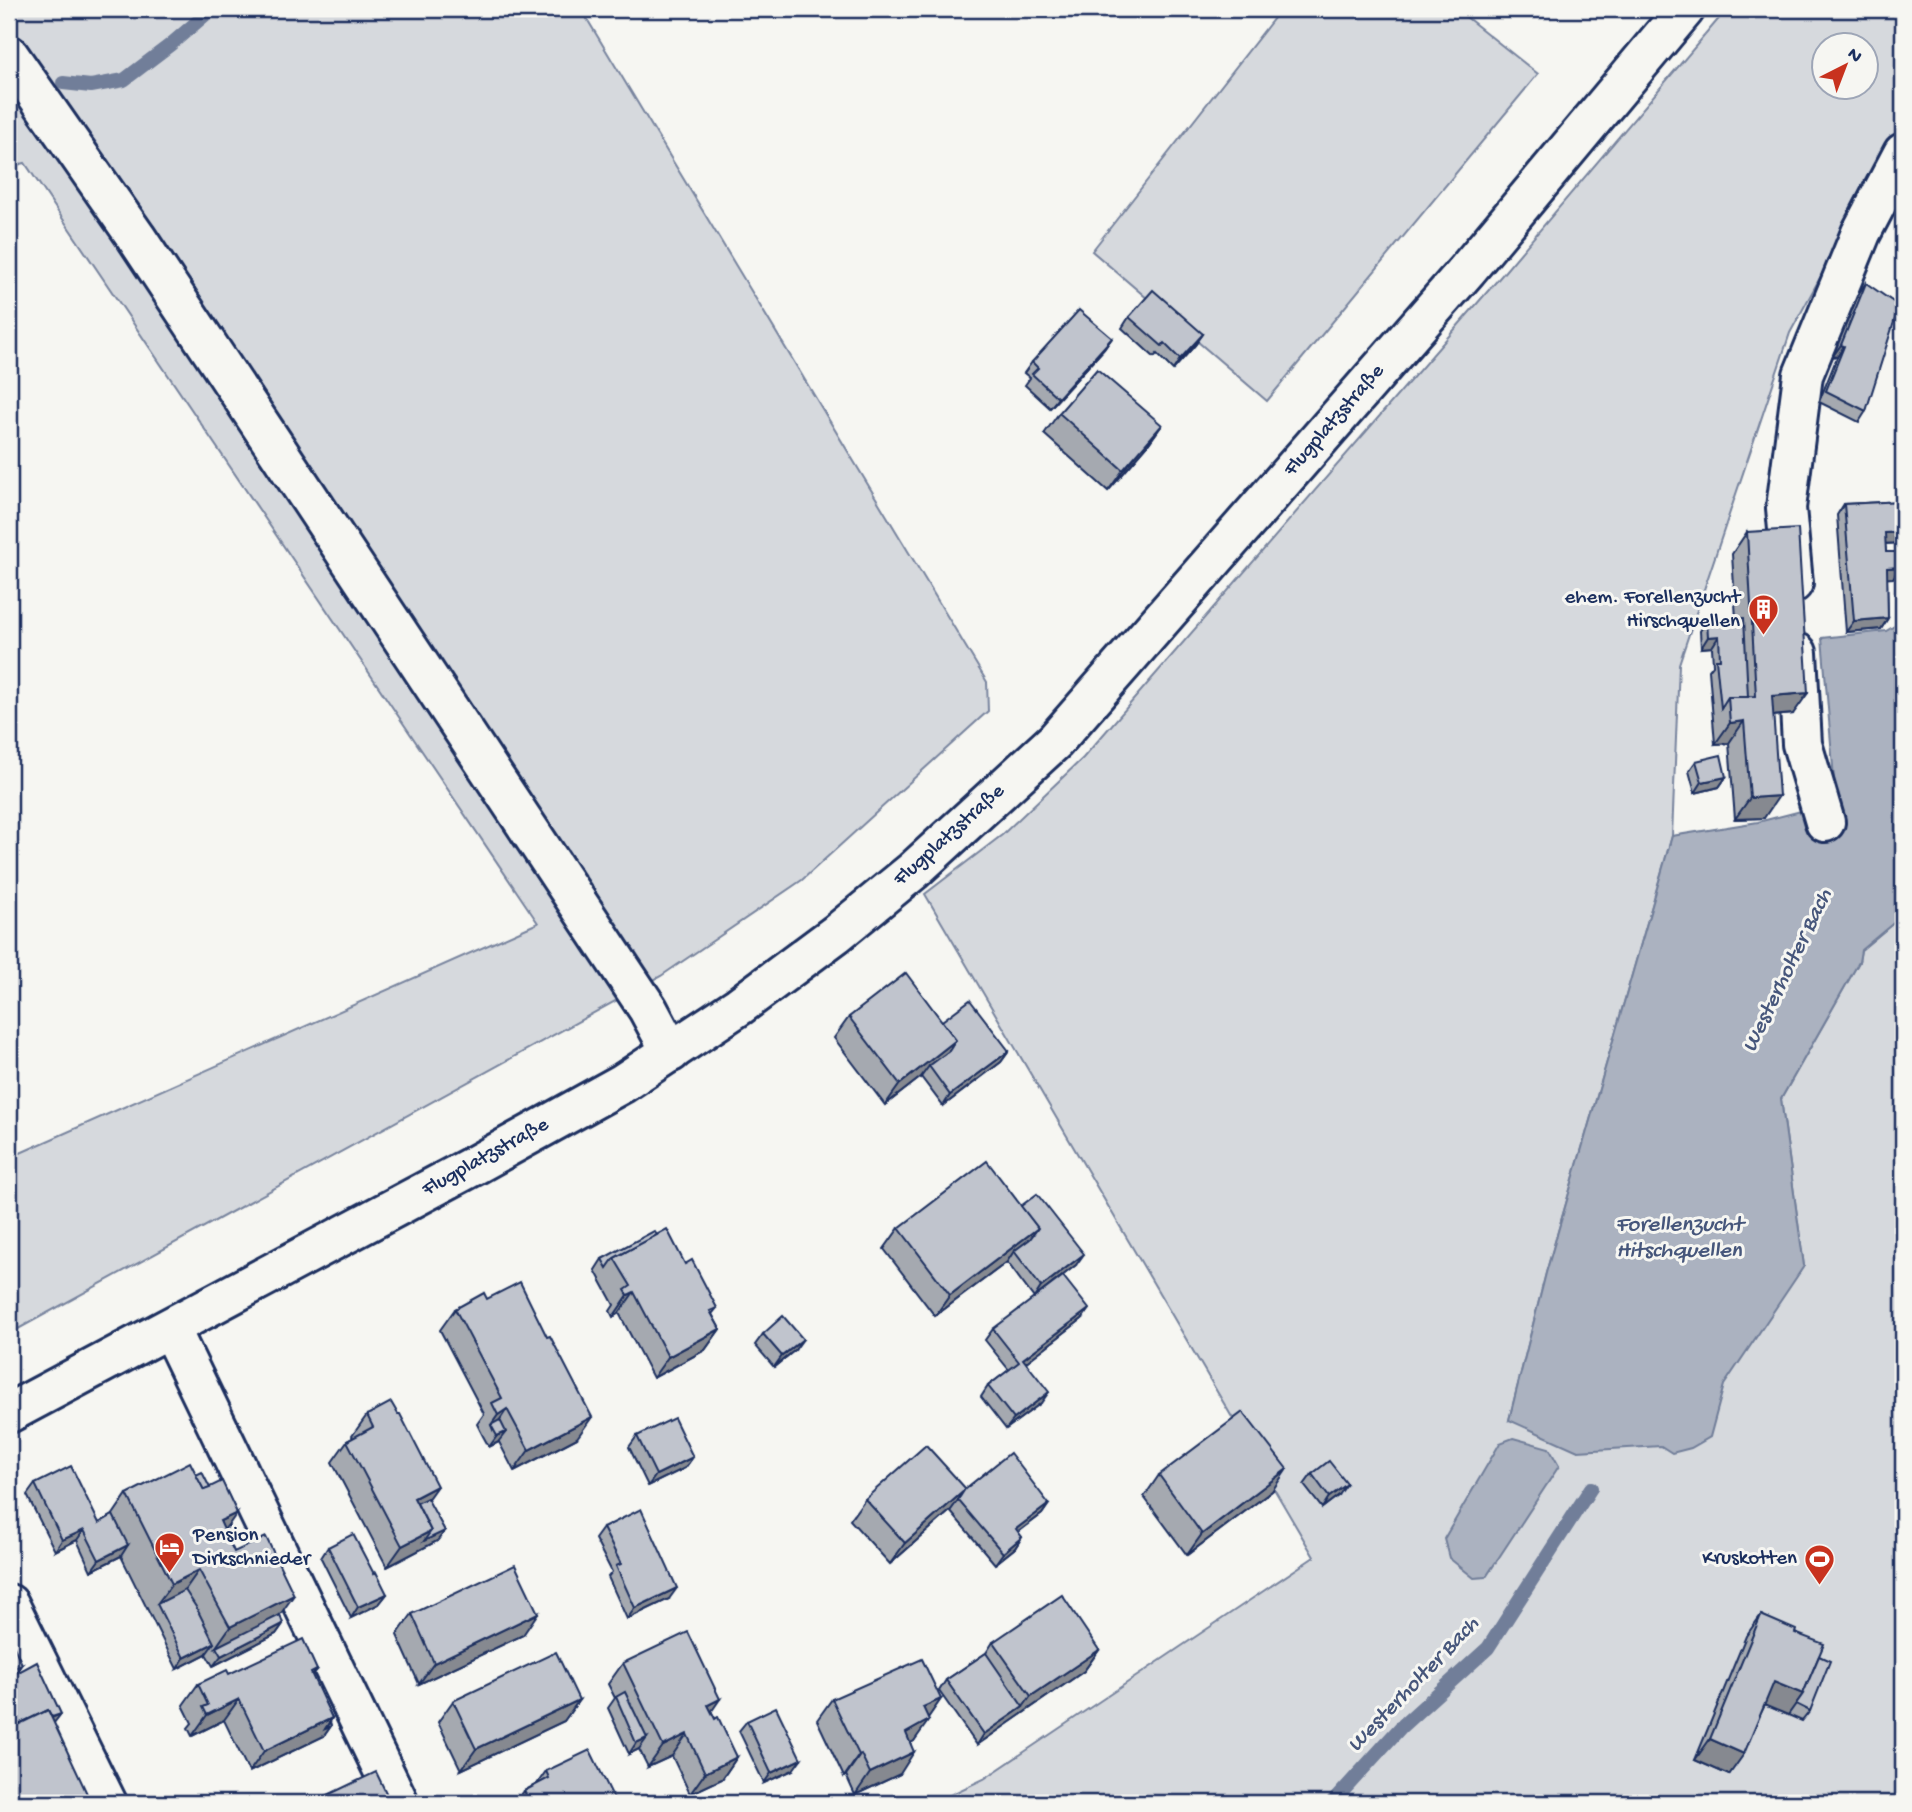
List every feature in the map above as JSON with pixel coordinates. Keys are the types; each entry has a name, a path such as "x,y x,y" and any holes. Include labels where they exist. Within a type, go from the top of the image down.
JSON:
{"street":[{"name":"Flugplatzstraße","path":"9,1413 475,1165 623,1083 671,1052 836,934 913,870 1055,741 1467,270 1685,9"},
{"path":"9,55 151,260 648,1009 671,1052"},
{"path":"1825,822 1802,744 1791,549 1786,508 1802,375 1861,233 1903,153"},
{"path":"170,1328 399,1803"},
{"path":"9,1604 107,1803"}],"shaded area":[{"path":"9,9 581,9 987,682 988,711 802,880 661,976 9,1334 9,1158 538,923 25,163 9,167"},
{"path":"1281,9 1456,9 1538,74 1267,401 1092,251"},
{"path":"1727,9 1903,9 1903,125 1790,333 1679,664 1672,836 1546,1273 1509,1420 1804,1266 1781,1099 1859,962 1861,950 1903,915 1903,1803 933,1803 984,1779 1314,1557 925,894 1002,835 1083,758 1501,276"}],"water":[{"name":"Forellenzucht Hitschquellen","path":"1903,621 1903,915 1861,950 1859,962 1781,1099 1804,1266 1724,1385 1710,1437 1691,1448 1672,1453 1661,1446 1578,1451 1509,1420 1546,1273 1672,836 1758,822 1836,802 1822,638 1886,631"},
{"path":"1513,1438 1549,1448 1559,1466 1486,1577 1474,1578 1449,1558 1444,1539 1500,1443"}],"building":[{"path":"1866,283 1899,306 1866,411 1826,391"},
{"path":"1153,290 1203,334 1180,359 1164,343 1162,346 1129,317"},
{"path":"1079,310 1112,338 1058,398 1032,374 1038,368 1032,362"},
{"path":"1097,369 1162,425 1123,470 1059,413"},
{"path":"1903,501 1903,532 1885,533 1886,552 1899,552 1900,567 1887,568 1888,618 1854,621 1844,504"},
{"path":"1798,529 1808,693 1772,696 1779,796 1750,798 1744,721 1730,723 1728,697 1756,696 1747,532"},
{"path":"1744,618 1748,697 1728,697 1721,708 1716,659 1720,659 1719,636 1708,637 1707,620"},
{"path":"1721,755 1726,777 1702,782 1696,761"},
{"path":"906,973 956,1040 900,1084 849,1017"},
{"path":"970,1000 1009,1051 950,1095 929,1066 949,1051 956,1040 942,1021"},
{"path":"987,1161 1038,1228 950,1295 899,1228"},
{"path":"1037,1194 1084,1254 1041,1287 1014,1251 1030,1239 1038,1228 1021,1206"},
{"path":"667,1229 685,1264 692,1260 717,1308 710,1311 720,1329 668,1357 634,1292 628,1295 625,1290 631,1286 614,1258"},
{"path":"654,1231 657,1235 614,1258 607,1268 602,1259"},
{"path":"1063,1276 1089,1309 1023,1359 1049,1392 1014,1419 988,1386 1019,1362 993,1329"},
{"path":"520,1282 592,1417 529,1450 507,1409 498,1415 492,1403 502,1398 455,1309 484,1293 487,1299"},
{"path":"783,1316 803,1339 782,1356 763,1334"},
{"path":"391,1402 400,1414 437,1486 414,1498 431,1531 402,1546 347,1441 373,1427 367,1415"},
{"path":"1243,1412 1287,1469 1202,1534 1159,1475"},
{"path":"674,1418 693,1457 656,1475 637,1436"},
{"path":"500,1420 506,1432 497,1436 491,1425"},
{"path":"926,1445 966,1489 905,1543 865,1499"},
{"path":"1010,1453 1049,1504 1016,1529 1022,1537 1003,1553 958,1500 965,1489"},
{"path":"1329,1461 1347,1484 1329,1497 1312,1474"},
{"path":"190,1462 204,1490 222,1481 237,1513 220,1521 234,1552 266,1537 294,1595 230,1627 199,1570 172,1584 127,1494"},
{"path":"71,1466 99,1523 113,1515 128,1545 99,1560 84,1530 62,1540 35,1484"},
{"path":"202,1472 210,1488 204,1490 196,1475"},
{"path":"427,1498 445,1531 424,1541 431,1531 417,1503"},
{"path":"641,1509 677,1588 635,1608 616,1566 621,1564 603,1528"},
{"path":"353,1534 387,1594 358,1607 328,1547"},
{"path":"515,1565 538,1613 434,1663 412,1614"},
{"path":"185,1590 214,1643 184,1658 157,1604"},
{"path":"1062,1595 1099,1650 1031,1696 993,1642"},
{"path":"280,1615 283,1624 221,1656 216,1647"},
{"path":"1761,1615 1796,1630 1795,1633 1824,1644 1803,1694 1774,1682 1744,1754 1710,1739"},
{"path":"688,1632 720,1699 708,1705 715,1719 718,1717 737,1757 705,1773 687,1734 663,1746 623,1663"},
{"path":"9,1636 22,1664 9,1670"},
{"path":"303,1639 317,1670 311,1673 332,1718 264,1751 239,1699 207,1715 203,1707 208,1705 198,1684 227,1670 229,1674"},
{"path":"556,1652 579,1700 476,1749 453,1701"},
{"path":"986,1653 1023,1707 984,1734 946,1680"},
{"path":"1819,1656 1830,1661 1810,1711 1796,1704"},
{"path":"922,1659 941,1699 923,1707 929,1720 906,1733 914,1752 870,1773 832,1699"},
{"path":"37,1662 61,1714 52,1717 48,1710 12,1727 9,1720 9,1677"},
{"path":"625,1692 647,1738 636,1743 616,1697"},
{"path":"776,1707 801,1759 771,1773 747,1721"},
{"path":"48,1710 89,1798 78,1803 9,1803 9,1729"},
{"path":"590,1750 616,1803 527,1803 530,1802 524,1791 549,1778 546,1771"},
{"path":"376,1772 391,1803 311,1803"},
{"path":"100,1797 103,1803 89,1803"}],"waterway":[{"path":"63,83 91,86 124,80 212,9"},
{"name":"Westerholter Bach","path":"1332,1803 1401,1727 1488,1648 1591,1488"}],"place":[{"name":"ehem. Forellenzucht Hirschquellen","path":"1763,637"},
{"name":"Pension Dirkschnieder","path":"170,1575"},
{"name":"Kruskotten","path":"1820,1586"}]}
